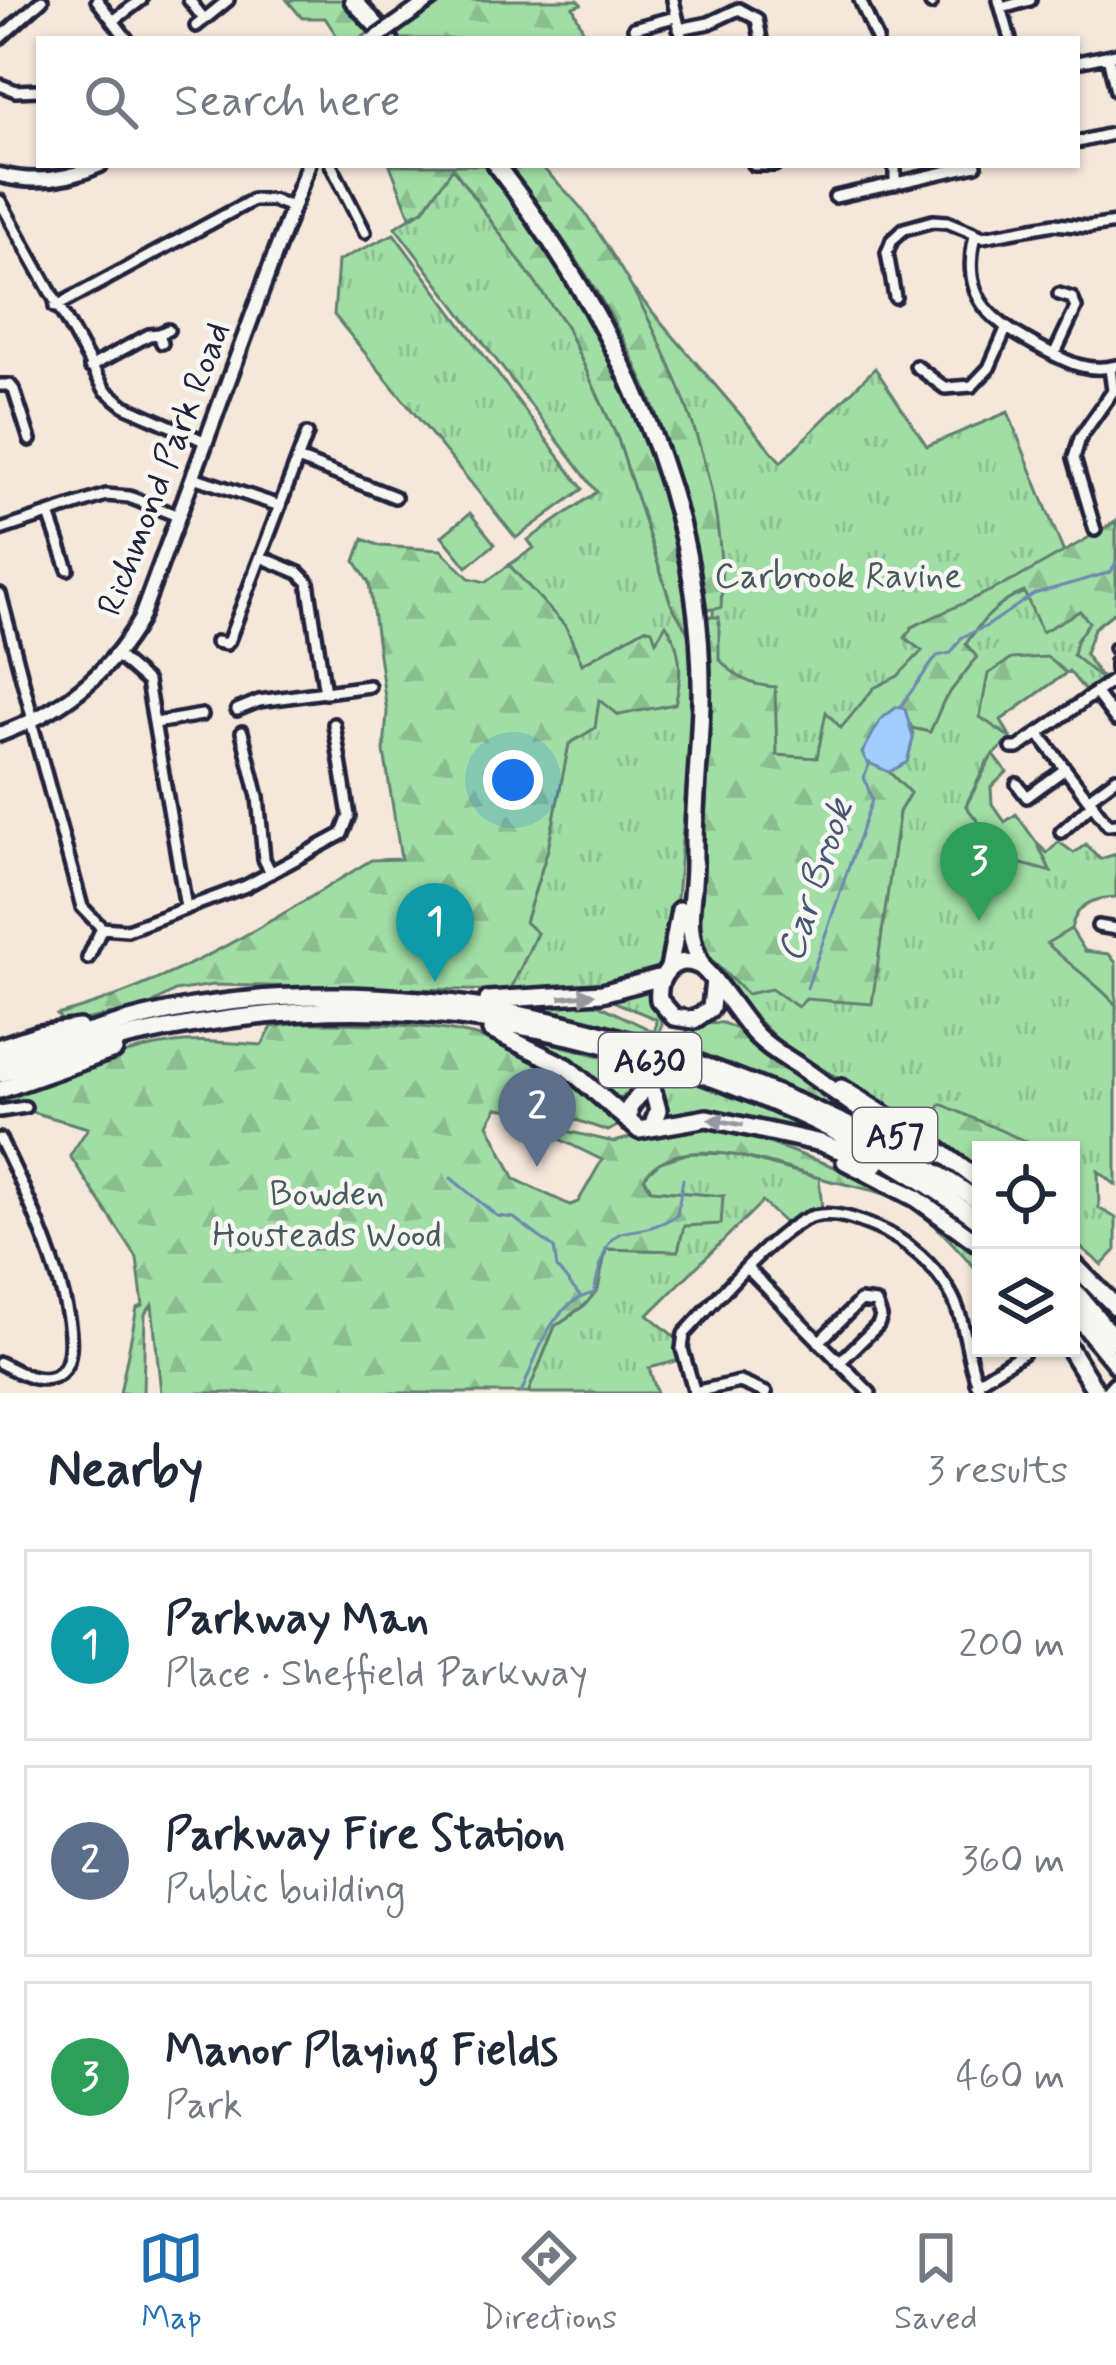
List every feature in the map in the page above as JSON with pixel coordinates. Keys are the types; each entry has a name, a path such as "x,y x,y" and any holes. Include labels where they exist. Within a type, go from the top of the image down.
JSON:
{"highway":[{"path":"353,0 392,32"},
{"name":"A57","path":"498,168 592,303 653,433 670,489 700,651 700,752 688,928 702,966 759,1039 942,1167 972,1203"},
{"name":"A57","path":"692,836 686,849 677,937 659,1000 670,1015 669,1037 650,1081 629,1108 629,1122 639,1130 707,1118 800,1138 890,1170 972,1207"},
{"path":"379,1003 522,1001 616,992 685,962 702,966"},
{"path":"669,1037 711,1008 714,980"},
{"name":"A630","path":"0,1061 142,1018 245,1001 379,1003 536,1030 693,1073 815,1122 972,1207"},
{"path":"379,1003 512,1037 567,1066 629,1122"},
{"name":"A630","path":"0,1074 93,1045 190,1025 379,1003"},
{"path":"670,1015 694,1020"},
{"path":"0,1047 39,1034 142,1018"},
{"path":"0,1090 190,1025"},
{"path":"806,1071 878,1109 972,1176"},
{"name":"A57","path":"650,1081 658,1110 652,1127"},
{"path":"800,1138 916,1198 972,1238"},
{"path":"1080,1271 1116,1307"},
{"path":"1080,1297 1116,1341"},
{"path":"1080,1320 1116,1364"},
{"path":"1075,1357 1097,1393"},
{"path":"1108,1393 1116,1385"}],"street":[{"path":"0,38 42,0"},
{"path":"97,0 126,36"},
{"path":"113,21 140,0"},
{"path":"189,0 200,22 228,0"},
{"path":"392,32 430,0"},
{"path":"673,0 679,28"},
{"path":"860,0 876,36"},
{"path":"1009,36 1001,4 1030,0"},
{"path":"634,28 709,23 739,9 755,16 760,36"},
{"path":"1080,61 1112,55 1116,91"},
{"path":"0,85 16,92 36,90"},
{"path":"1080,141 1116,133"},
{"path":"0,176 56,179 91,168"},
{"name":"Richmond Park Road","path":"0,734 72,698 116,655 140,620 307,168"},
{"path":"333,168 365,232"},
{"path":"895,168 895,184"},
{"path":"835,197 963,168"},
{"path":"56,307 253,200 292,207"},
{"path":"0,201 90,367 117,402 204,441"},
{"path":"895,297 887,254 896,234 934,221 975,236 1054,224 1116,223"},
{"path":"975,236 970,259 974,285 983,306 1006,329 1080,367 1113,367 1112,404 1080,438 1074,458 1095,522"},
{"path":"1054,355 1076,308 1072,298 1059,294"},
{"path":"916,366 945,388 972,386 989,368 1006,329"},
{"path":"90,367 149,335 163,336"},
{"path":"0,385 14,391 30,440"},
{"path":"216,642 229,640 307,434"},
{"path":"298,459 395,497"},
{"path":"193,478 280,506"},
{"path":"0,530 116,495 178,516"},
{"path":"49,514 68,569"},
{"path":"262,557 299,573 308,582 325,693"},
{"path":"0,594 82,907 103,928 127,930 186,908 271,873 342,834 349,824 334,724"},
{"path":"116,655 146,682 186,908"},
{"path":"1012,748 1095,692 1116,670"},
{"path":"237,710 274,699 369,686"},
{"path":"1095,692 1116,720"},
{"path":"154,722 202,715"},
{"path":"242,732 258,797 264,859 271,873"},
{"path":"1038,733 1108,825 1116,824"},
{"path":"1017,784 1028,797 1065,769"},
{"path":"1060,832 1116,778"},
{"path":"1098,926 1116,929"},
{"path":"88,958 103,928"},
{"path":"0,1111 26,1107"},
{"path":"0,1138 41,1228 72,1343 66,1365 48,1377 34,1378 0,1363"},
{"path":"766,1393 740,1382 694,1392 682,1349 684,1334 789,1228 818,1215 849,1218 910,1247 950,1291 979,1388 1021,1354 1027,1370"},
{"path":"748,1269 869,1393"},
{"path":"819,1342 860,1301 876,1304 881,1316 878,1325 839,1363"}],"green space":[{"path":"287,0 342,0 371,31 364,36 337,36 325,18 302,18"},
{"path":"447,0 578,0 581,4 573,7 586,36 399,36 396,33"},
{"path":"391,168 453,168 423,210 410,216"},
{"path":"453,168 565,324 618,439 671,604 690,636 693,709 674,934 662,965 630,982 510,991 537,933 525,922 548,849 569,743 598,699 619,715 667,625 655,643 645,628 582,664 566,627 509,565 534,548 528,540 597,492 395,227 424,210"},
{"path":"453,168 485,168 571,280 604,337 654,461 676,547 690,636 671,604 618,439 565,324"},
{"path":"510,168 543,168 579,206 617,262 666,355 702,455 714,506 721,608 704,610 679,484 639,373 614,321"},
{"path":"394,234 583,489 516,538 334,315 338,261"},
{"name":"Carbrook Ravine","path":"596,246 781,462 875,368 927,446 1008,412 1064,553 1116,521 1116,611 1094,628 1084,654 1103,680 1085,691 1069,671 993,726 1011,738 987,762 966,805 1050,870 1037,843 1047,853 1059,842 1074,853 1086,844 1100,859 1116,854 1116,897 1086,904 1071,929 1048,944 1116,1005 1116,1185 1098,1171 1099,1208 1116,1218 1116,1250 1102,1265 1080,1247 1080,1141 1019,1141 929,1123 898,1111 788,1050 739,1001 711,960 747,994 896,840 899,812 910,793 889,772 907,762 912,728 930,732 956,684 936,656 817,758 776,759 753,686 713,667 713,589 703,516"},
{"path":"470,513 495,544 467,567 442,536"},
{"path":"1116,522 1116,611 1094,628 1085,654 1103,680 1073,655 1089,622 1080,611 1042,632 1024,592 991,614 966,644 977,657 944,700 930,732 912,728 905,715 867,761 889,772 910,793 899,812 872,1004 806,999 798,1007 771,989 747,994 700,949 695,923 708,770 702,617 719,617 719,659 725,665 751,682 775,687 777,755 817,758 826,712 841,728 874,688 898,676 922,651 905,638 912,627 1016,579"},
{"path":"363,539 380,546 441,550 469,578 486,582 509,565 566,627 582,664 645,628 652,630 656,641 666,624 675,643 680,673 675,704 619,715 599,700 595,728 569,744 548,849 525,922 537,933 510,991 213,985 175,991 146,1007 65,1024 57,1015 181,969 371,860 401,859 384,751 387,712 369,583 355,561"},
{"path":"1047,657 1066,673 1001,720 1011,738 980,717 988,674 1011,659"},
{"path":"993,754 1007,772 991,787 992,804 1005,822 1016,814 1051,872 1007,860 966,806"},
{"path":"1071,929 1085,951 1109,954 1116,963 1116,1005 1047,943"},
{"path":"648,991 662,1024 655,1042 531,1009 586,999 655,1032 656,1019 605,998"},
{"path":"702,1022 723,1023 743,1032 861,1119 680,1044 688,1029"},
{"name":"Bowden Housteads Wood","path":"298,1023 430,1028 513,1047 551,1065 586,1091 619,1125 608,1131 579,1121 497,1108 488,1124 515,1179 570,1205 578,1202 602,1160 543,1131 522,1130 523,1121 614,1142 676,1126 719,1125 902,1196 972,1245 972,1265 933,1224 890,1196 758,1160 705,1152 680,1154 660,1162 644,1178 651,1190 723,1196 721,1224 684,1226 678,1251 606,1249 598,1289 585,1305 555,1326 528,1393 161,1393 152,1305 145,1314 143,1393 120,1393 137,1308 143,1306 137,1258 70,1156 88,1128 25,1110 25,1102 0,1108 0,1098 147,1048 192,1042 262,1045 272,1027"},
{"path":"525,1036 645,1068 637,1083 616,1102"},
{"path":"663,1071 794,1120 838,1142 699,1109 666,1115 659,1089"},
{"path":"941,1104 1024,1141 972,1141 972,1166 898,1111 929,1123"},
{"path":"689,1153 732,1154 819,1178 822,1209 786,1224 762,1202 648,1315 675,1337 680,1360 649,1368 657,1393 528,1393 555,1326 585,1305 597,1289 606,1249 678,1251 683,1226 723,1196 651,1190 644,1177 660,1162"}],"water":[{"path":"897,707 905,709 913,738 907,762 889,772 867,762 862,753 881,719"}],"waterway":[{"name":"Car Brook","path":"900,707 937,656 951,653 962,637 1034,594 1111,572 1116,562"},
{"name":"Car Brook","path":"807,988 872,800 864,777 870,763"},
{"path":"451,1178 497,1216 514,1218 554,1248 557,1268 580,1296"},
{"name":"Car Brook","path":"521,1393 556,1319 594,1293 613,1238 677,1215 683,1179"}],"place":[{"name":"Manor Playing Fields","path":"979,921"},
{"name":"Parkway Man","path":"435,982"},
{"name":"Parkway Fire Station","path":"537,1167"}]}
